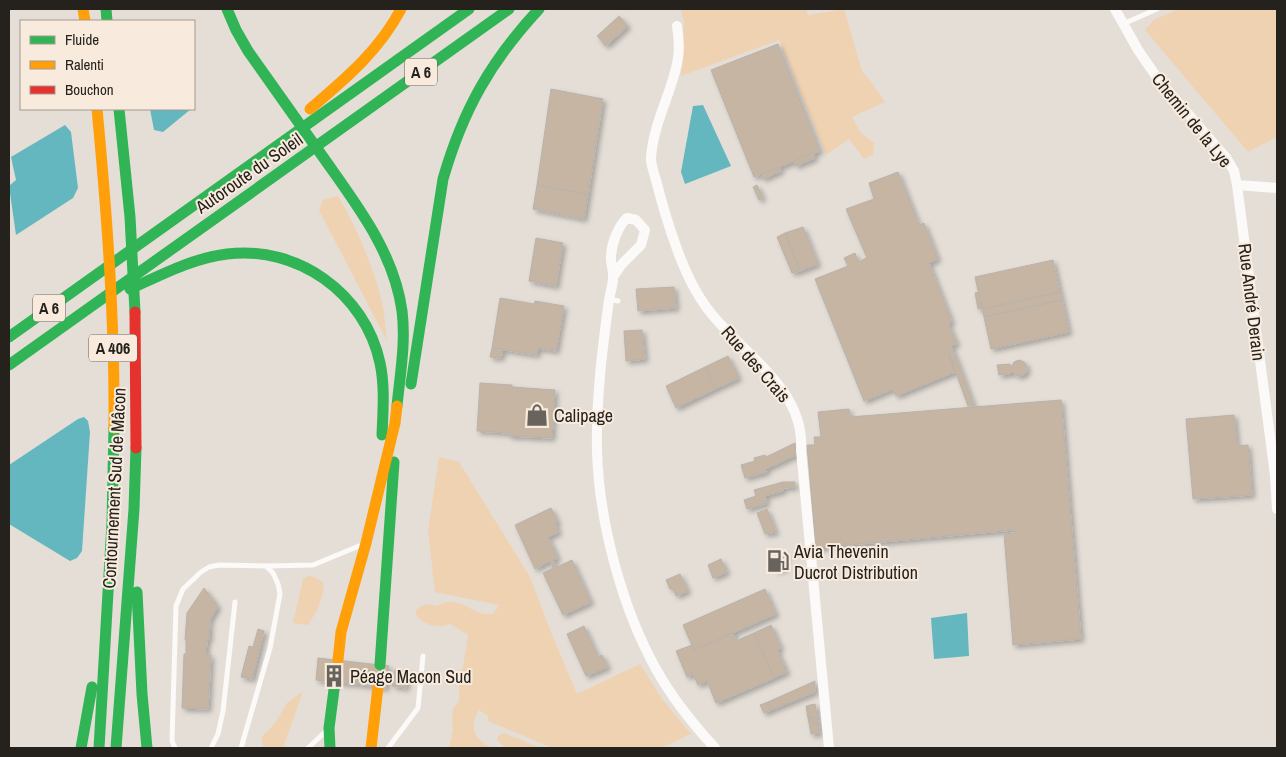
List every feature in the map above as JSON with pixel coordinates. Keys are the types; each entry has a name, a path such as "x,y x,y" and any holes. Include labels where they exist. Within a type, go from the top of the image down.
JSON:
{"highway":[{"path":"227,9 248,51 375,234 385,253 402,311 404,351 395,423 394,479 380,665"},
{"path":"315,112 376,49 401,9"},
{"name":"Autoroute du Soleil","path":"9,337 215,190 315,112 469,9"},
{"name":"Autoroute du Soleil","path":"9,365 509,9"},
{"path":"394,479 416,361 443,179 452,149 474,96 486,75 516,33 539,9"},
{"name":"Contournement Sud de Mâcon","path":"97,110 105,191 114,398 112,524 99,748"},
{"name":"Contournement Sud de Mâcon","path":"116,748 134,509 137,420 136,334 130,216 119,110"},
{"path":"90,307 191,263 228,253 254,252 278,256 301,264 321,276 340,291 357,310 367,326 380,361 383,398 380,486"},
{"path":"338,660 341,632 366,543 395,423"},
{"path":"134,509 138,534 137,603 146,748"},
{"path":"81,748 108,587"},
{"path":"330,748 329,728 335,682"},
{"path":"378,686 380,746"}],"street":[{"name":"Chemin de la Lye","path":"1114,9 1158,79 1227,159 1234,171 1238,185 1277,188"},
{"name":"Rue des Crais","path":"677,26 679,40 677,64 656,126 651,161 661,202 691,282 715,318 760,364 787,396 796,413 802,435 801,450 829,748"},
{"name":"Rue André Derain","path":"1238,185 1276,475 1277,509"},
{"path":"613,277 622,264 640,245 645,230 636,220 627,218 620,224 611,256 614,300 600,366 597,452 601,496 620,584 648,654 679,704 715,748"}],"lane":[{"path":"1123,24 1157,9"},
{"path":"175,748 172,741 176,606 178,597 189,582 209,568 219,565 313,565 366,543"},
{"path":"241,748 270,648 280,594 273,573 266,566"},
{"path":"211,748 218,734 223,711 235,602"},
{"path":"380,746 418,708 423,656"},
{"path":"308,748 329,728"}],"shaded area":[{"path":"681,9 806,9 808,15 844,9 862,71 885,102 852,117 860,132 874,143 873,155 864,159 849,139 826,155 779,40 681,76 684,22"},
{"path":"1178,9 1277,9 1277,137 1248,152 1145,30 1154,20"},
{"path":"338,196 358,234 374,275 383,307 387,341 319,210 323,200"},
{"path":"439,457 459,462 530,577 577,694 640,664 662,699 691,734 661,748 553,748 488,721 488,716 479,710 474,722 475,732 481,741 493,748 449,748 453,730 453,709 459,701 459,680 468,635 450,624 436,626 427,624 416,615 416,610 421,606 437,606 445,602 453,602 478,612 493,614 499,605 435,592 428,531"},
{"path":"309,576 323,582 323,593 317,610 308,625 293,623 303,579"},
{"path":"303,691 283,748 264,748 261,738 276,722 286,704"},
{"path":"504,733 541,748 505,748 497,740 498,736"}],"water":[{"path":"703,105 731,166 685,184 681,172 693,106"},
{"path":"150,110 190,110 163,132 154,130"},
{"path":"65,125 71,132 78,188 73,198 16,235 9,186 16,180 11,157"},
{"path":"84,417 88,421 90,432 82,551 77,558 70,561 9,524 9,465 78,419"},
{"path":"967,613 969,656 934,659 931,618"}],"building":[{"path":"619,16 628,26 606,46 597,36"},
{"path":"778,44 820,151 754,177 711,70"},
{"path":"551,89 603,99 588,195 537,185"},
{"path":"813,153 815,158 796,166 794,161"},
{"path":"779,167 781,171 763,179 761,174"},
{"path":"898,172 919,225 924,223 938,259 929,263 952,322 948,323 957,344 951,346 957,360 952,362 948,354 955,372 896,396 893,389 864,401 815,279 848,266 844,258 855,253 858,262 867,258 846,209 874,199 869,183"},
{"path":"537,185 588,195 584,219 533,209"},
{"path":"757,185 763,198 759,200 753,187"},
{"path":"803,227 818,264 800,271 785,233"},
{"path":"785,233 800,271 792,273 777,237"},
{"path":"536,238 563,243 556,286 529,281"},
{"path":"1053,260 1060,292 982,309 975,277"},
{"path":"674,287 676,308 638,311 636,289"},
{"path":"979,292 982,308 978,309 975,293"},
{"path":"1060,292 1062,300 984,317 982,309"},
{"path":"500,298 534,304 535,301 564,306 556,351 538,348 537,355 492,348"},
{"path":"1062,300 1069,332 991,349 984,317"},
{"path":"642,330 645,359 626,361 624,331"},
{"path":"492,348 503,349 501,358 490,357"},
{"path":"728,356 739,378 715,389 705,367"},
{"path":"957,360 974,406 968,406 952,362"},
{"path":"1019,360 1027,366 1027,371 1024,375 1017,376 1012,372 999,375 997,365 1010,364 1012,366 1014,362"},
{"path":"705,367 715,389 676,408 666,386"},
{"path":"480,383 555,390 552,438 509,436 509,433 477,431"},
{"path":"1061,400 1081,639 1013,645 1004,534 1015,533 1014,530 816,548 807,445 815,445 814,437 821,437 818,412 849,409 850,417"},
{"path":"1234,415 1237,446 1248,445 1252,495 1193,499 1186,419"},
{"path":"795,443 796,455 766,469 767,472 745,478 741,465 755,461 754,458 765,455 766,457"},
{"path":"783,482 783,491 765,496 767,503 747,509 744,500 756,496 754,490"},
{"path":"783,482 795,482 795,487 783,488"},
{"path":"551,508 558,522 555,523 559,532 548,537 558,558 553,560 557,567 572,560 591,602 563,615 543,573 553,568 550,561 535,569 515,525"},
{"path":"767,509 776,532 765,534 757,513"},
{"path":"786,553 788,557 783,559 786,567 777,571 772,559"},
{"path":"721,559 727,572 713,578 708,565"},
{"path":"680,574 688,591 676,596 673,588 670,589 666,580"},
{"path":"204,588 218,606 210,620 209,640 207,640 206,655 211,655 208,709 182,708 187,613"},
{"path":"765,589 776,614 694,650 683,625"},
{"path":"771,625 781,648 777,650 787,672 774,678 754,633"},
{"path":"584,626 598,657 602,655 608,667 586,676 567,634"},
{"path":"258,629 264,631 252,679 241,677 249,646 253,647"},
{"path":"733,633 736,641 754,633 774,678 716,703 707,681 698,685 693,674 687,677 676,651 692,645 694,650"},
{"name":"Péage Macon Sud","path":"318,658 389,666 386,688 356,684 358,671 352,671 351,684 316,680"},
{"path":"395,670 408,671 406,688 392,686"},
{"path":"352,671 358,671 356,684 351,684"},
{"path":"815,681 815,692 771,710 768,702"},
{"path":"768,702 771,710 764,713 760,705"},
{"path":"815,704 818,723 813,724 812,717 808,718 806,706"},
{"path":"812,717 813,724 818,723 820,733 811,734 808,718"}],"traffic: fast":[{"path":"106,9 107,20"},
{"path":"227,9 248,51 372,230 391,269 398,289 403,323 402,358 397,406"},
{"path":"9,337 469,9"},
{"path":"9,365 509,9"},
{"path":"411,384 443,179 451,154 469,109 492,68 506,48 539,9"},
{"path":"119,110 130,217 135,312"},
{"path":"130,289 190,263 227,254 253,253 278,257 302,266 324,279 343,295 360,315 372,338 380,363 383,381 382,435"},
{"path":"99,748 112,523 114,428"},
{"path":"116,748 134,509 136,448"},
{"path":"380,665 394,462"},
{"path":"137,592 142,694 147,748"},
{"path":"330,748 329,728 335,682"},
{"path":"81,748 92,687"}],"traffic: slow":[{"path":"83,9 85,20"},
{"path":"310,109 372,51 401,9"},
{"path":"97,110 110,268 114,428"},
{"path":"338,660 341,632 366,543 395,423 397,406"},
{"path":"371,748 378,687"}],"traffic: jam":[{"path":"135,312 136,448"}],"place":[{"name":"Calipage","path":"537,415"},
{"name":"Avia Thevenin Ducrot Distribution","path":"778,561"},
{"name":"Péage Macon Sud","path":"334,676"}]}
